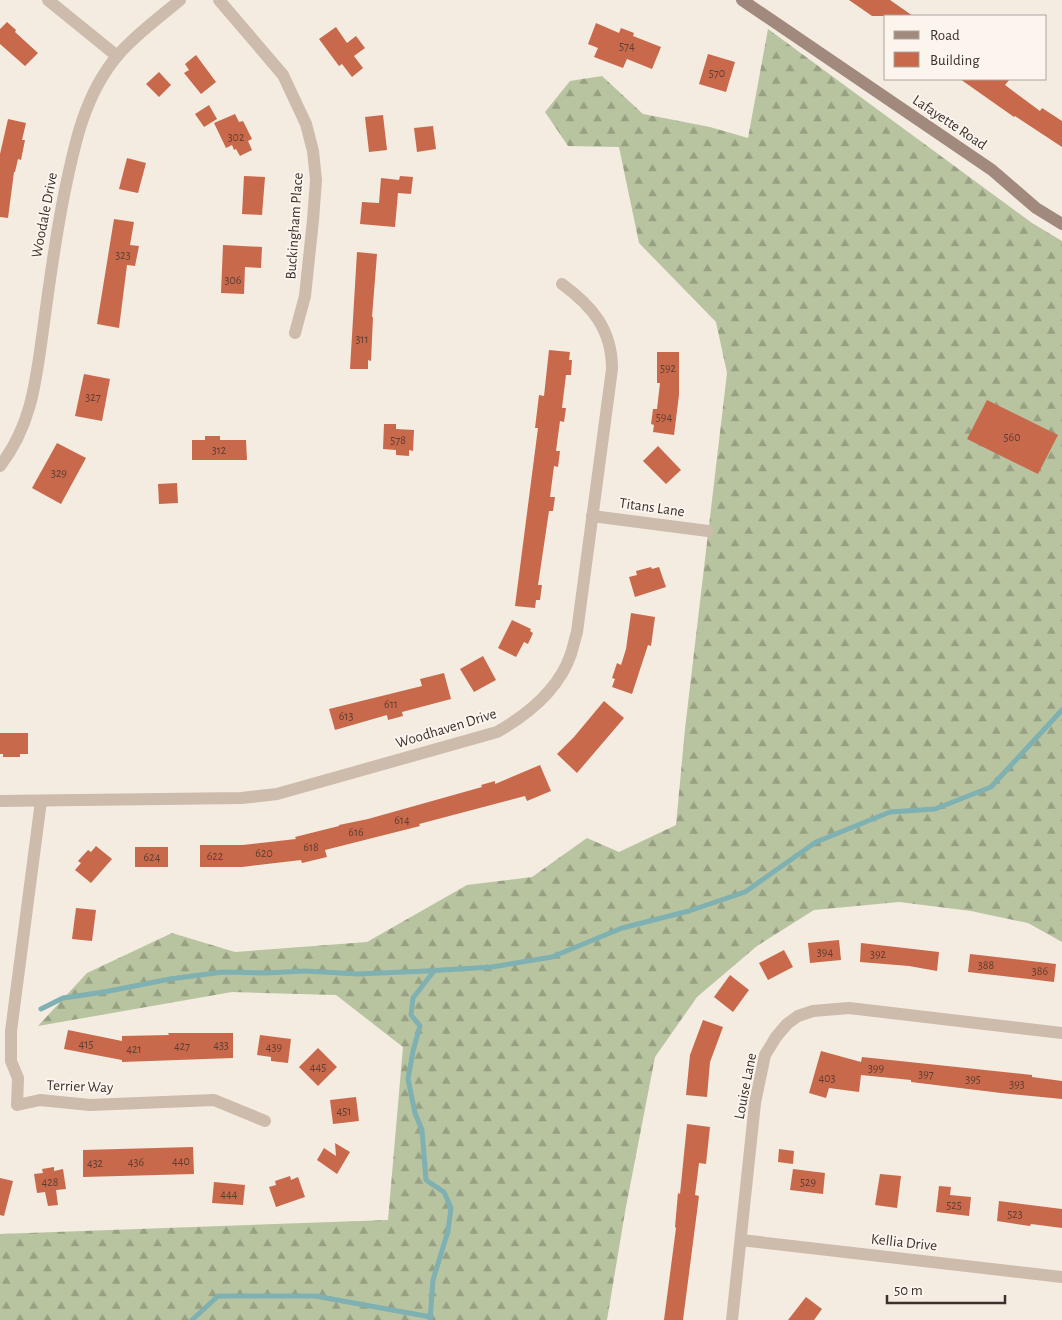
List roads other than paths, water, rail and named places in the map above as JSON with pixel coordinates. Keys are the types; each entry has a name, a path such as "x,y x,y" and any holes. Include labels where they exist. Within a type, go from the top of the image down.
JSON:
{"main road":[{"name":"Lafayette Road","path":"742,0 992,170 1036,208 1062,224"}],"street":[{"path":"48,0 117,56"},
{"name":"Woodale Drive","path":"0,466 18,438 28,414 37,381 54,249 73,150 80,126 94,92 117,56 135,37 180,0"},
{"name":"Buckingham Place","path":"219,0 283,75 306,124 313,151 316,180 313,220 305,296 295,333"},
{"name":"Woodhaven Drive","path":"0,801 242,798 277,794 497,732 529,712 554,684 570,656 577,632 612,369 612,352 605,330 582,299 562,284"},
{"name":"Titans Lane","path":"592,516 708,531"},
{"name":"Terrier Way","path":"41,801 11,1031 11,1061 18,1078 17,1105 40,1100 90,1105 214,1100 264,1121"},
{"name":"Louise Lane","path":"732,1320 755,1103 765,1055 787,1024 798,1016 813,1011 849,1008 1062,1033"},
{"name":"Kellia Drive","path":"741,1240 1062,1277"}],"waterway":[{"path":"41,1009 63,998 170,979 223,972 266,973 305,971 358,974 426,971 492,967 552,957 622,928 689,911 745,892 816,842 890,812 935,809 991,787 1062,710"},
{"path":"430,1320 433,1280 448,1231 451,1208 444,1192 426,1180 422,1130 415,1113 408,1079 420,1026 411,1015 413,998 434,971"},
{"path":"192,1320 218,1296 315,1296 431,1317"}]}
